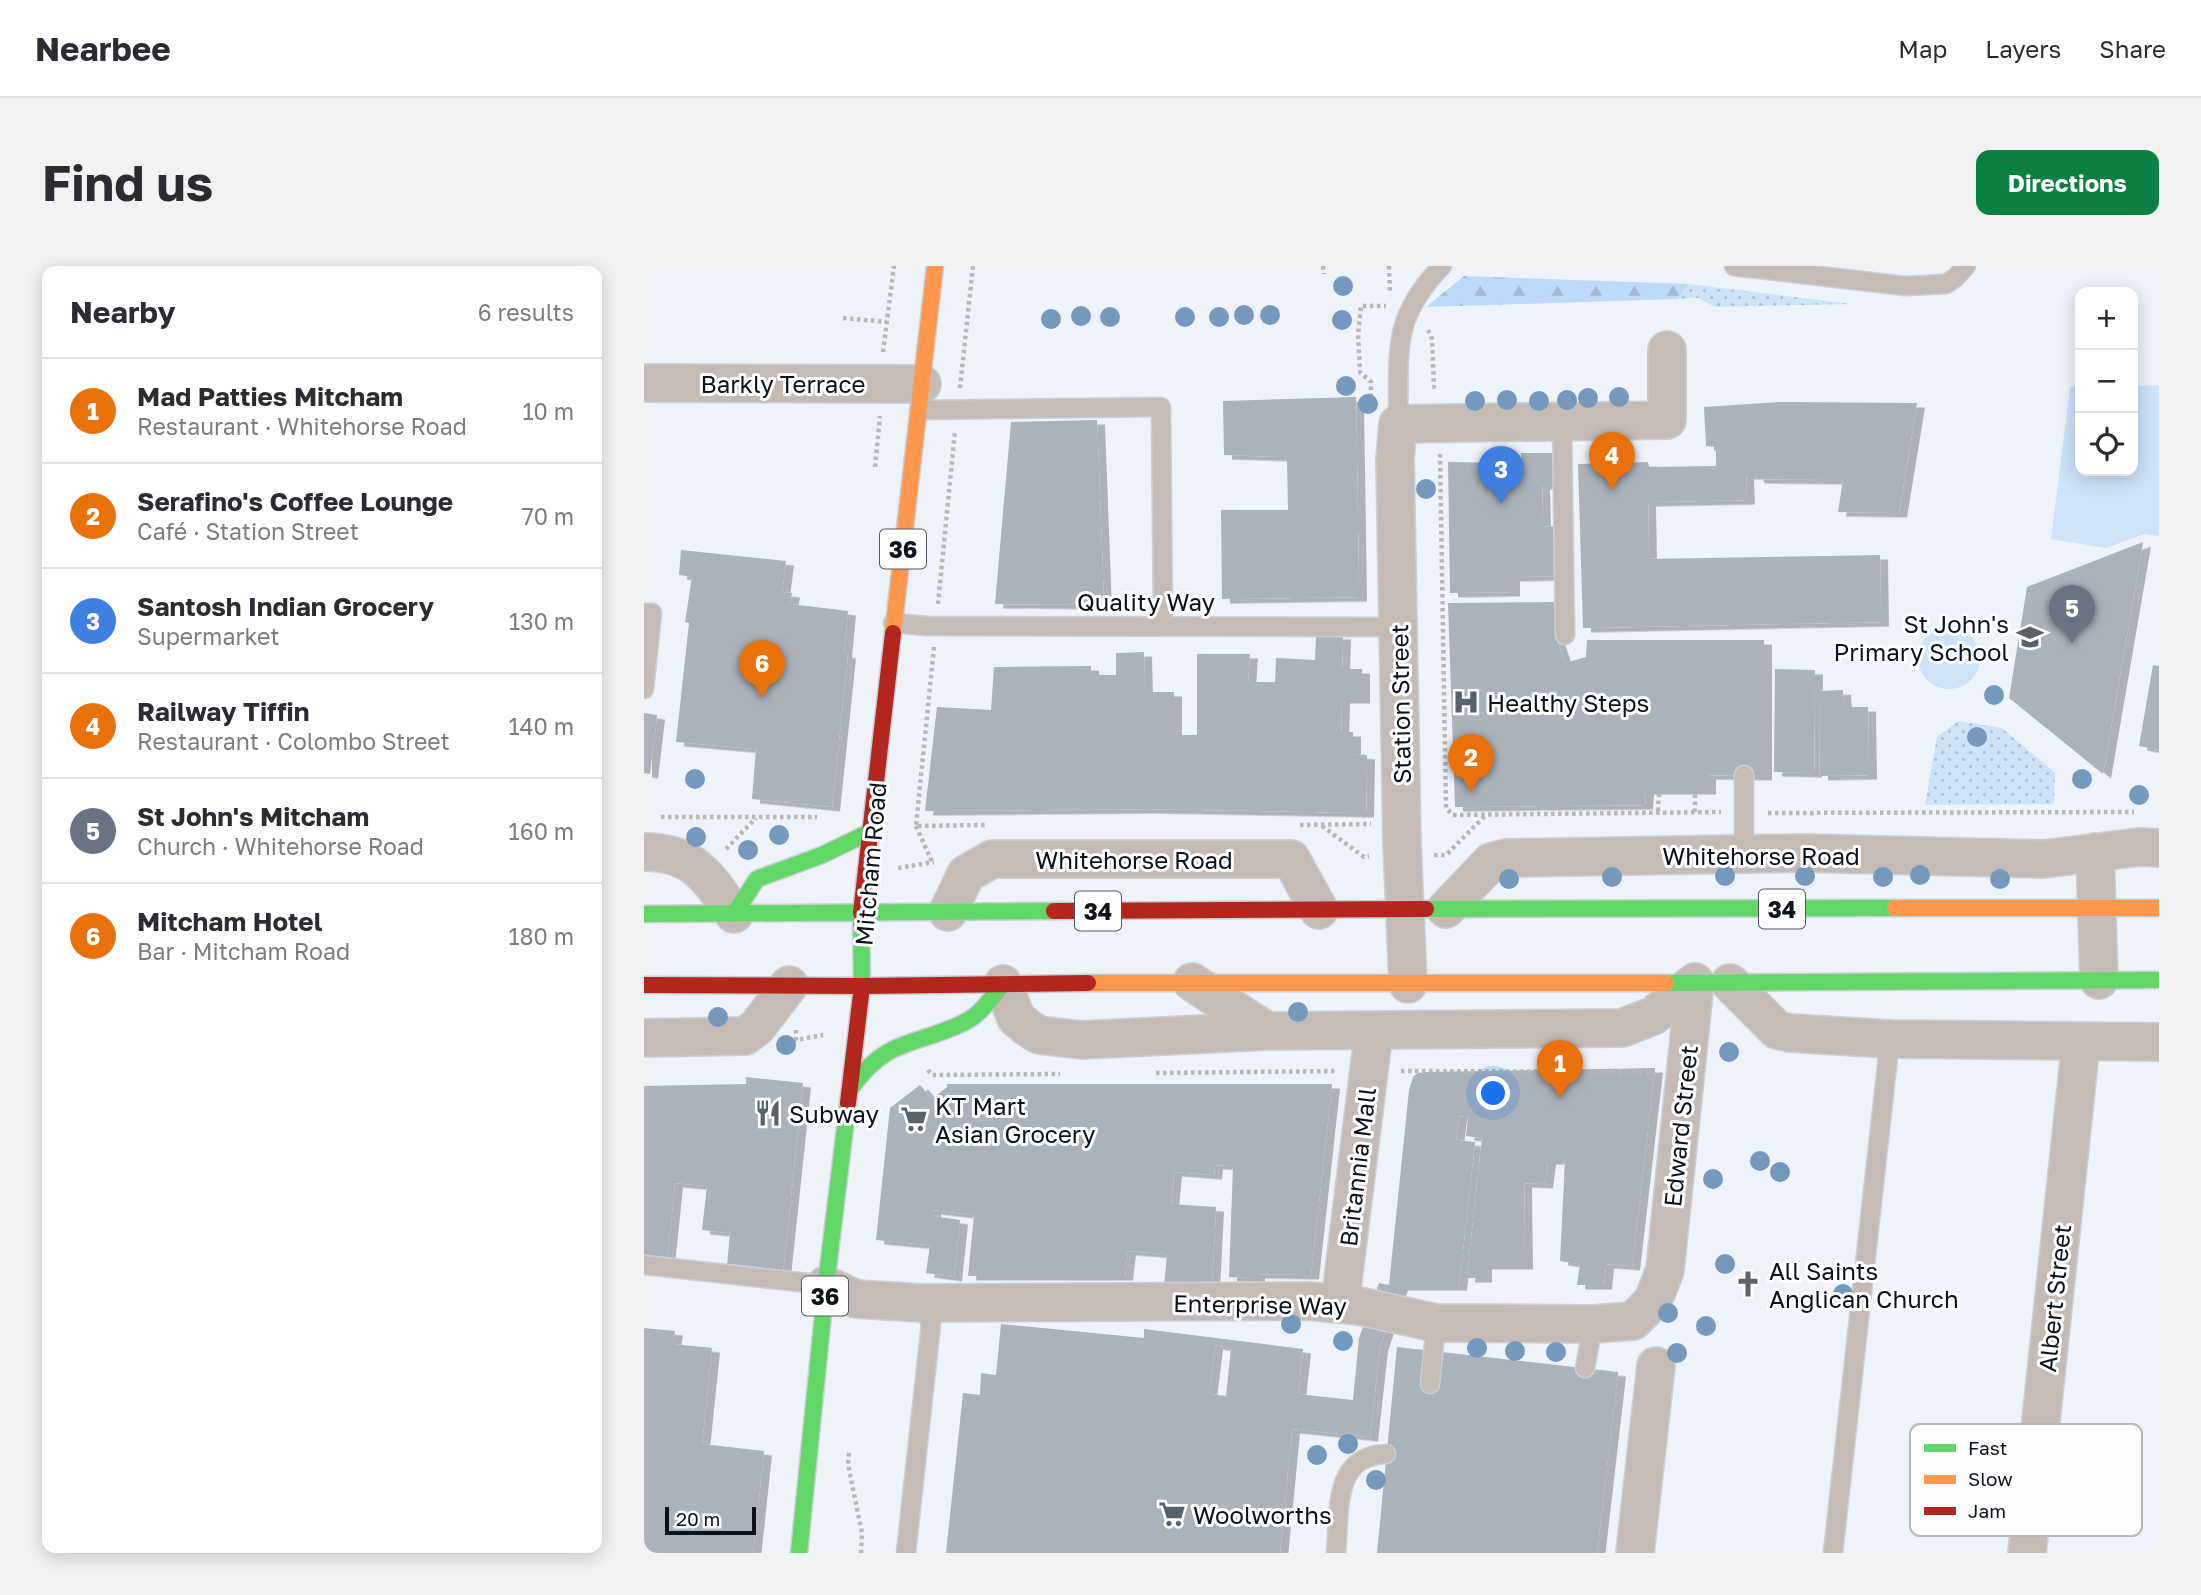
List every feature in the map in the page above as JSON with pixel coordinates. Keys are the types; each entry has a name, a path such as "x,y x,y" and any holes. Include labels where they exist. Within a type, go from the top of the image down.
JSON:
{"main road":[{"name":"Mitcham Road","path":"799,1553 826,1285 862,986 861,914 935,266"},
{"path":"734,914 757,879 822,855 872,831"},
{"name":"34","path":"644,914 2159,908"},
{"path":"644,985 2159,980"},
{"path":"850,1087 866,1065 884,1052 967,1021 1003,984"}],"street":[{"path":"1398,424 1667,420 1667,350"},
{"name":"Barkly Terrace","path":"644,383 920,397"},
{"name":"Station Street","path":"1398,424 1395,459 1404,909 1408,984"},
{"name":"Whitehorse Road","path":"1446,909 1492,862 1507,858 1815,853 2044,859 2139,847 2159,848"},
{"path":"644,852 670,854 694,864 710,880 734,914"},
{"path":"2095,852 2099,980"},
{"name":"Whitehorse Road","path":"948,912 966,874 992,859 1292,859 1319,910"},
{"path":"1192,982 1267,1031"},
{"path":"1003,984 1016,1018 1039,1035 1081,1040 1267,1031 1622,1028 1653,1016 1713,982 1777,1030 1790,1033 1889,1039 2159,1042"},
{"name":"Edward Street","path":"1665,1270 1713,982"},
{"path":"644,1038 745,1036 757,1027 789,985"},
{"name":"Britannia Mall","path":"1340,1304 1374,1030"},
{"name":"Albert Street","path":"2041,1424 2081,1042"},
{"name":"Enterprise Way","path":"826,1285 856,1299 922,1303 1309,1301 1340,1304 1436,1323 1593,1324 1633,1321 1653,1301 1665,1270"},
{"path":"1635,1553 1656,1366"},
{"name":"Mitcham Road","path":"804,1504 820,1553"}],"lane":[{"path":"1398,424 1400,333 1417,297 1442,266"},
{"path":"1734,266 1905,286 1946,284 1966,266"},
{"path":"920,397 957,410 1161,407 1163,625"},
{"path":"1562,422 1565,635"},
{"path":"644,689 648,613"},
{"name":"Quality Way","path":"893,623 936,626 1398,627"},
{"path":"1744,775 1744,854"},
{"path":"1833,1553 1889,1039"},
{"path":"644,1265 826,1285"},
{"path":"906,1553 932,1324 922,1303"},
{"path":"1430,1384 1436,1323"},
{"path":"1585,1368 1593,1324"},
{"path":"1336,1553 1347,1472 1373,1454 1386,1454"}],"path":[{"path":"933,863 916,826 973,266"},
{"path":"1324,266 1324,274"},
{"path":"843,318 887,322"},
{"path":"1434,387 1439,423 1446,808 1453,815 1658,811 2145,811"},
{"path":"1695,790 1695,812"},
{"path":"1658,811 1659,791"},
{"path":"656,817 826,817"},
{"path":"722,853 757,817"},
{"path":"1293,825 1379,824"},
{"path":"916,826 999,825"},
{"path":"1320,825 1364,857"},
{"path":"849,1453 848,1464 862,1532 861,1553"}],"shaded area":[{"path":"1689,284 1852,304 1715,307 1698,298 1677,299"},
{"path":"2159,385 2159,536 2144,534 2106,548 2051,539 2070,387 2075,386 2075,476 2138,476 2138,386"},
{"path":"1949,627 1961,629 1971,636 1978,646 1978,670 1971,680 1961,687 1949,689 1937,687 1927,680 1920,670 1918,658 1920,646 1927,636 1937,629"},
{"path":"1958,721 2002,728 2055,773 2054,804 1925,805 1937,737"}],"green space":[{"path":"1464,276 1689,284 1677,299 1426,307"}],"building":[{"path":"1356,397 1359,597 1222,599 1221,510 1288,510 1287,457 1224,455 1223,401"},
{"path":"1780,402 1917,403 1899,513 1838,512 1843,480 1757,479 1755,475 1746,475 1747,500 1648,502 1649,559 1880,555 1881,622 1583,628 1578,464 1648,462 1649,467 1716,466 1716,447 1706,446 1704,407"},
{"path":"1097,420 1104,605 995,604 1011,422"},
{"path":"1521,453 1556,453 1556,485 1542,485 1543,527 1557,526 1558,576 1512,577 1512,592 1450,593 1448,462 1521,463"},
{"path":"2143,542 2103,774 2009,698 2027,587"},
{"path":"681,550 786,561 782,592 792,593 790,604 848,611 844,653 848,654 832,807 752,799 756,749 676,742 689,623 685,622 692,577 679,575"},
{"path":"1556,602 1557,640 1565,663 1586,657 1587,640 1764,640 1764,776 1708,775 1708,790 1646,790 1645,805 1455,807 1448,603"},
{"path":"1316,635 1343,635 1342,669 1362,669 1362,699 1342,699 1341,732 1353,732 1353,754 1367,755 1366,813 1147,809 925,811 937,707 991,710 994,667 1091,666 1091,675 1116,675 1116,653 1144,652 1145,692 1174,692 1174,735 1197,735 1197,654 1250,654 1248,682 1275,682 1276,658 1315,660"},
{"path":"2153,665 2159,666 2159,750 2139,746"},
{"path":"1775,669 1815,670 1814,773 1774,772"},
{"path":"1843,690 1844,707 1868,707 1869,775 1820,776 1819,691"},
{"path":"644,713 657,715 650,774 644,773"},
{"path":"1655,1068 1632,1266 1606,1264 1604,1285 1577,1285 1580,1264 1560,1261 1565,1160 1548,1160 1545,1184 1524,1183 1525,1265 1484,1265 1484,1278 1467,1278 1482,1138 1466,1136 1468,1117 1459,1116 1456,1140 1475,1142 1459,1286 1400,1286 1380,1347 1370,1437 1292,1429 1280,1553 946,1553 963,1393 980,1395 981,1373 996,1375 1001,1324 1144,1338 1144,1329 1303,1349 1298,1394 1353,1400 1359,1338 1379,1283 1389,1285 1409,1090 1413,1077 1427,1072","holes":["1215,1345 1231,1348 1226,1396 1209,1394"]},
{"path":"746,1077 803,1083 783,1272 727,1266 730,1233 702,1230 707,1186 675,1183 667,1260 644,1257 644,1086 746,1084"},
{"path":"947,1084 1332,1084 1311,1275 1257,1274 1257,1278 1229,1277 1233,1166 1215,1165 1214,1175 1174,1172 1171,1204 1216,1207 1212,1286 1164,1287 1167,1254 1128,1251 1125,1276 968,1276 974,1215 933,1210 933,1216 960,1220 954,1277 926,1273 930,1245 876,1240 890,1108 920,1085 932,1099 947,1087"},
{"path":"644,1328 675,1331 673,1344 712,1348 702,1444 764,1451 753,1553 644,1553"},
{"path":"1397,1347 1618,1372 1597,1553 1377,1553"}],"traffic: fast":[{"path":"734,914 757,879 822,855 872,831"},
{"path":"1426,909 1895,908"},
{"path":"644,914 1054,911"},
{"path":"861,913 862,986"},
{"path":"1666,983 2159,980"},
{"path":"851,1088 864,1071 890,1051 971,1019 1003,984"},
{"path":"799,1553 826,1285 848,1103"}],"traffic: slow":[{"path":"893,633 935,266"},
{"path":"1895,908 2159,908"},
{"path":"1088,983 1666,983"}],"traffic: jam":[{"path":"861,913 893,633"},
{"path":"1054,911 1426,909"},
{"path":"644,985 1088,983"},
{"path":"848,1103 862,986"}],"place":[{"name":"Railway Tiffin","path":"1612,490"},
{"name":"Santosh Indian Grocery","path":"1501,504"},
{"name":"St John's Primary School","path":"2030,637"},
{"name":"St John's Mitcham","path":"2072,643"},
{"name":"Mitcham Hotel","path":"762,698"},
{"name":"Healthy Steps","path":"1466,702"},
{"name":"Serafino's Coffee Lounge","path":"1471,792"},
{"name":"Mad Patties Mitcham","path":"1560,1098"},
{"name":"Subway","path":"768,1113"},
{"name":"KT Mart Asian Grocery","path":"914,1119"},
{"name":"All Saints Anglican Church","path":"1748,1284"},
{"name":"Woolworths","path":"1172,1514"}]}
